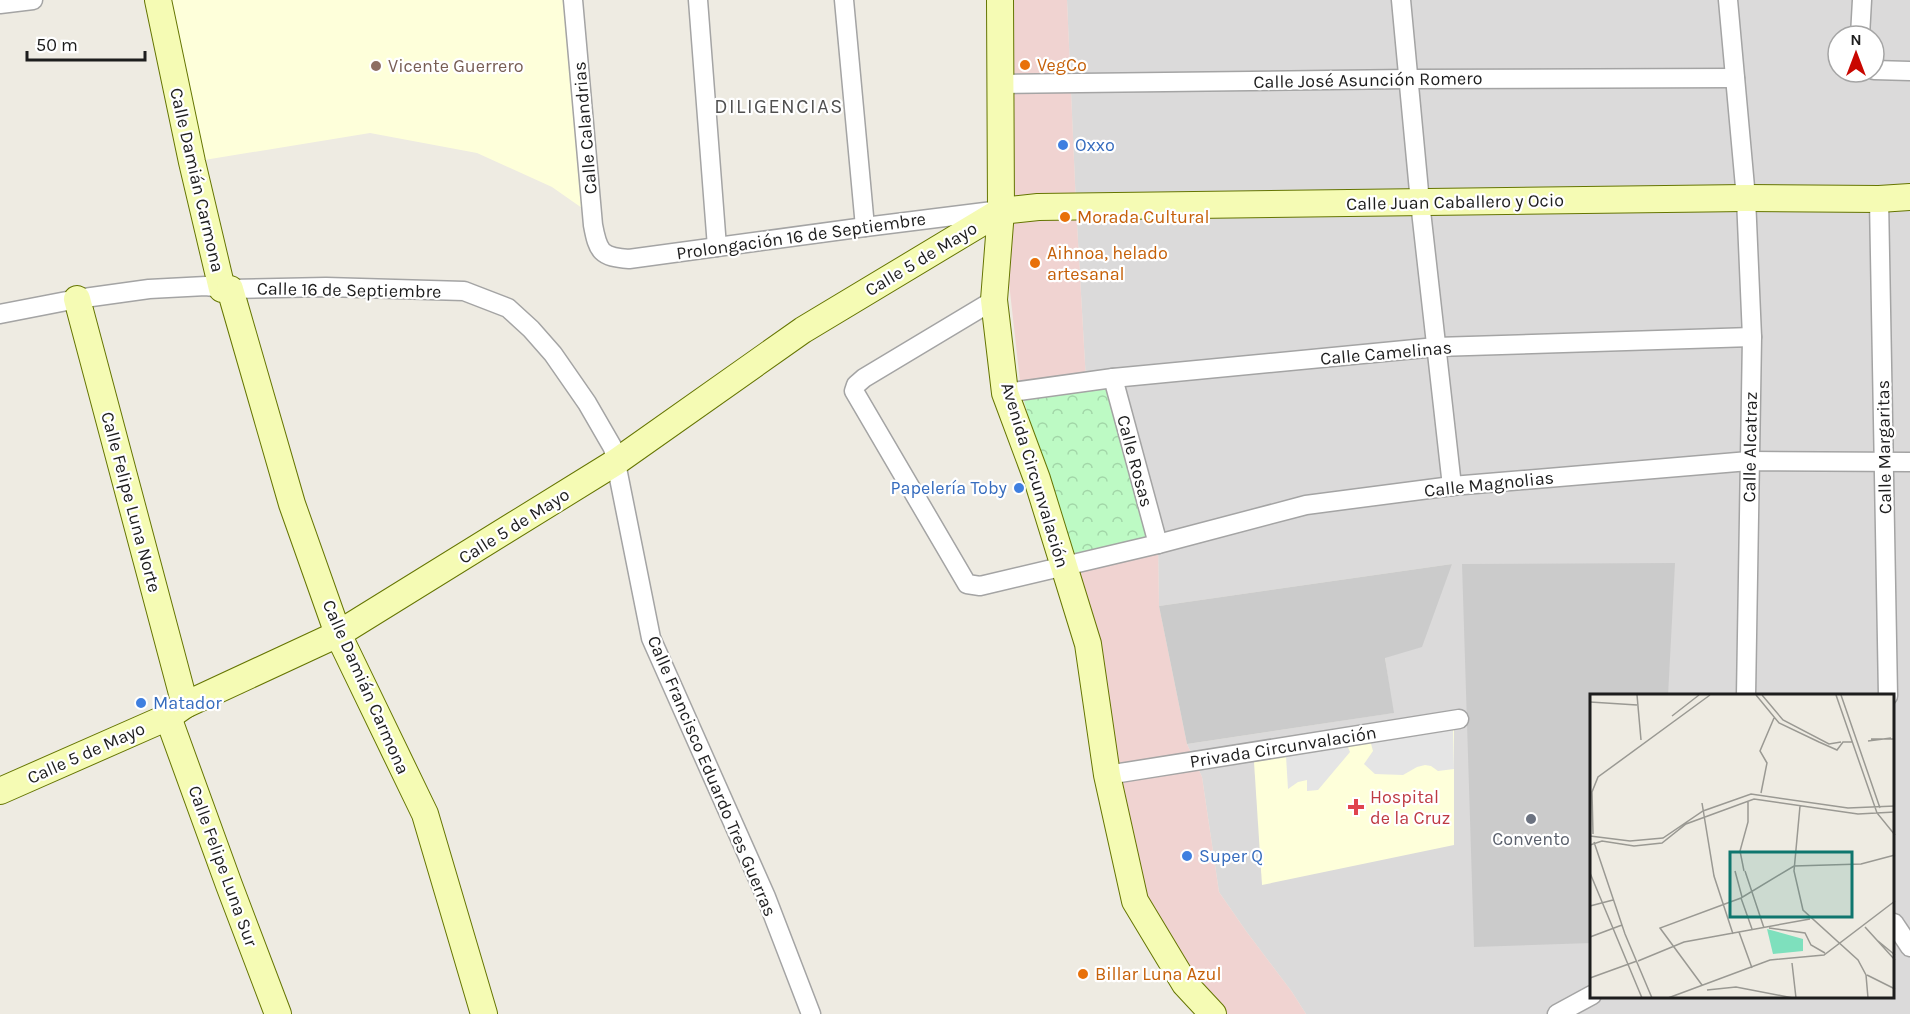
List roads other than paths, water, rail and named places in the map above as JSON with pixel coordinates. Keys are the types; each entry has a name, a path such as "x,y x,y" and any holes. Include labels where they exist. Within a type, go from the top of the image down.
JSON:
{"street":[{"path":"0,4 33,0"},
{"name":"Calle Damián Carmona","path":"140,0 219,288 292,504 338,633 425,814 484,1014"},
{"name":"Calle Damián Carmona","path":"158,0 219,288"},
{"name":"Calle Calandrias","path":"573,0 593,225 598,248 603,254"},
{"path":"698,0 717,247"},
{"path":"844,0 865,227"},
{"path":"1000,0 1001,211"},
{"path":"1401,0 1420,202 1452,486"},
{"name":"Calle Alcatraz","path":"1728,0 1746,198 1752,337 1746,694"},
{"path":"1861,24 1862,0"},
{"path":"1886,70 1910,71"},
{"name":"Calle José Asunción Romero","path":"1002,84 1735,78"},
{"name":"Calle Juan Caballero y Ocio","path":"1001,211 1038,207 1910,197"},
{"name":"Calle Margaritas","path":"1879,199 1888,694"},
{"name":"Prolongación 16 de Septiembre","path":"603,254 629,259 1001,211"},
{"name":"Avenida Circunvalación","path":"1001,211 994,300 1013,391 1037,479 1070,565 1088,644 1107,775 1135,901 1185,984 1213,1014"},
{"name":"Avenida Circunvalación","path":"1001,211 1013,391"},
{"name":"Calle 5 de Mayo","path":"0,791 177,711 338,633 616,462 803,330 1001,211"},
{"name":"Calle 16 de Septiembre","path":"0,314 77,299 149,289 326,287 464,291 508,308 531,328 553,354 586,403 613,448 616,462"},
{"name":"Calle Felipe Luna Norte","path":"77,299 177,711"},
{"name":"Calle Magnolias","path":"994,300 864,378 856,385 854,391 967,584 980,586 1158,544 1306,505 1452,486 1749,461 1910,462"},
{"name":"Calle Camelinas","path":"1013,391 1113,378 1436,347 1752,337"},
{"name":"Calle Rosas","path":"1113,378 1158,544"},
{"name":"Calle Francisco Eduardo Tres Guerras","path":"616,462 651,639 766,897 811,1014"},
{"name":"Calle Felipe Luna Sur","path":"177,711 229,885 278,1014"},
{"name":"Privada Circunvalación","path":"1107,775 1459,719"},
{"path":"1895,921 1910,918"},
{"path":"1895,924 1910,947"},
{"path":"1557,1014 1590,996"}],"place":[{"name":"VegCo","path":"1025,65"},
{"name":"Vicente Guerrero","path":"376,66"},
{"name":"Oxxo","path":"1063,145"},
{"name":"Morada Cultural","path":"1065,217"},
{"name":"Aihnoa, helado artesanal","path":"1035,263"},
{"name":"Papelería Toby","path":"1019,488"},
{"name":"Matador","path":"141,703"},
{"name":"Hospital de la Cruz","path":"1356,807"},
{"name":"Convento","path":"1531,819"},
{"name":"Super Q","path":"1187,856"},
{"name":"Billar Luna Azul","path":"1083,974"}],"district":[{"name":"DILIGENCIAS","path":"779,106"}]}
